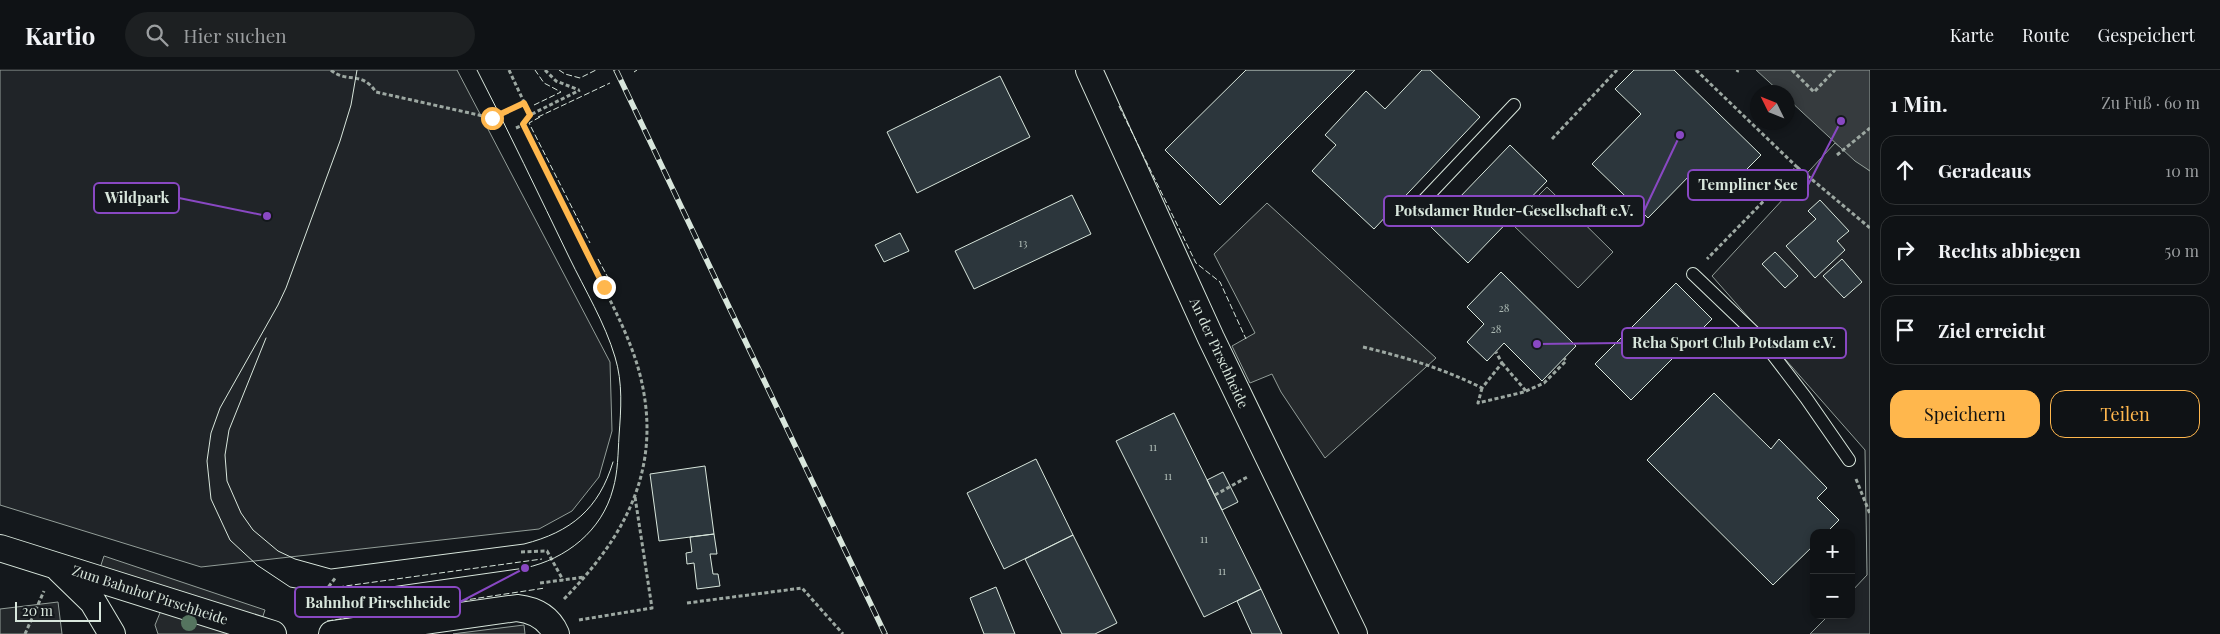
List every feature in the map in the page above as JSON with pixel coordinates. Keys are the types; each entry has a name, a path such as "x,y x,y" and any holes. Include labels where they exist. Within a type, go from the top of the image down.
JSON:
{"street":[{"name":"An der Pirschheide","path":"1089,70 1211,338 1354,634"},
{"name":"Zum Bahnhof Pirschheide","path":"0,548 273,634"},
{"name":"Zum Bahnhof Pirschheide","path":"55,564 94,602 112,634"},
{"path":"324,624 517,608 532,611 551,626"}],"lane":[{"path":"1408,217 1514,105"},
{"path":"1693,274 1761,339 1806,398 1849,460"}],"path":[{"path":"331,70 342,77 356,76 364,79 376,92 492,118 524,103"},
{"path":"509,70 530,115"},
{"path":"516,128 523,124 530,115 580,90 556,81 545,70"},
{"path":"1552,139 1617,70"},
{"path":"1696,70 1797,167 1870,228"},
{"path":"1792,70 1814,92 1835,70"},
{"path":"523,124 604,287 628,341 644,393 647,421 646,445 630,511 610,546 551,626"},
{"path":"1837,155 1870,128"},
{"path":"1693,274 1797,167"},
{"path":"597,291 604,287"},
{"path":"1363,346 1409,358 1456,375 1482,388"},
{"path":"1496,352 1502,363 1526,391"},
{"path":"1502,363 1482,388 1478,403 1526,391 1544,383 1566,361 1564,358"},
{"path":"1849,460 1870,514"},
{"path":"1214,495 1244,478"},
{"path":"551,626 652,608 635,496"},
{"path":"521,552 547,551 563,580"},
{"path":"324,624 323,594 336,577"},
{"path":"688,603 802,588 843,634"}],"shaded area":[{"path":"0,70 457,70 610,362 612,431 599,477 572,511 539,529 201,567 0,505"},
{"path":"1756,70 1870,70 1870,171 1855,161 1795,105 1795,85 1772,85"},
{"path":"1835,143 1870,171 1870,634 1810,634 1825,619 1855,619 1855,588 1867,575 1865,450 1712,276"},
{"path":"1547,187 1613,252 1578,288 1511,223"},
{"path":"1267,203 1436,358 1325,458 1281,392 1272,374 1250,383 1232,346 1255,333 1214,254"},
{"path":"104,556 265,610 257,634 158,634 155,625 169,591 100,568"},
{"path":"58,602 62,634 0,634 0,609"},
{"path":"524,625 525,634 453,634 460,633"}],"building":[{"path":"1246,70 1355,70 1220,205 1165,150"},
{"path":"1422,70 1430,70 1480,117 1374,229 1312,171 1336,145 1325,135 1366,91 1385,109"},
{"path":"1634,70 1674,70 1761,155 1722,194 1696,169 1648,218 1592,164 1641,114 1615,89"},
{"path":"1000,76 1030,137 917,193 887,132"},
{"path":"1510,145 1547,181 1468,263 1431,227"},
{"path":"1072,195 1091,234 974,289 955,251"},
{"path":"1820,200 1849,231 1837,241 1845,250 1815,278 1786,246 1816,219 1808,211"},
{"path":"900,233 909,251 884,262 875,245"},
{"path":"1775,252 1798,276 1785,288 1762,264"},
{"path":"1842,259 1862,282 1844,298 1823,276"},
{"path":"1501,272 1576,346 1542,381 1504,343 1487,361 1467,342 1484,324 1467,307"},
{"path":"1676,283 1712,319 1631,400 1595,364"},
{"path":"1714,393 1771,449 1779,439 1827,488 1817,498 1839,520 1830,529 1810,529 1810,549 1773,585 1647,460"},
{"path":"1174,413 1261,589 1204,617 1116,441"},
{"path":"1036,459 1073,535 1004,569 967,493"},
{"path":"705,466 714,534 659,541 650,474"},
{"path":"1223,472 1238,502 1222,510 1207,480"},
{"path":"714,534 717,554 710,554 713,574 718,574 720,586 697,589 694,563 687,564 686,553 692,552 690,537"},
{"path":"1073,535 1117,623 1095,634 1062,634 1025,559"},
{"path":"996,587 1015,634 984,634 970,598"},
{"path":"1261,589 1282,634 1252,634 1237,601"}],"tram line":[{"path":"357,70 351,105 340,141 286,288 220,408 211,433 207,461 211,499 230,540 257,565 290,587 335,595 525,568 540,564 568,550 591,530 608,504 613,489 616,476 621,406 618,367 611,344 477,70"},
{"path":"266,338 229,430 225,455 227,481 241,513 253,530 278,551 295,559 331,569 524,544 541,539 556,533 581,516 600,493 613,462"}],"railway":[{"path":"616,70 885,634"}],"fence":[{"path":"534,105 561,92 544,83 535,70"},
{"path":"559,70 565,74 580,78 596,70"},
{"path":"538,117 610,83"},
{"path":"1119,106 1196,263 1220,282 1246,339"},
{"path":"540,117 529,123 590,243"},
{"path":"598,259 612,285"},
{"path":"338,587 542,559"},
{"path":"327,621 545,588"}],"place":[{"name":"Templiner See","path":"1841,121"},
{"name":"Potsdamer Ruder-Gesellschaft e.V.","path":"1680,135"},
{"name":"Wildpark","path":"267,216"},
{"name":"Reha Sport Club Potsdam e.V.","path":"1537,344"},
{"name":"Bahnhof Pirschheide","path":"525,568"}],"route":[{"path":"492,118 524,103 530,115 523,124 604,287"}]}
